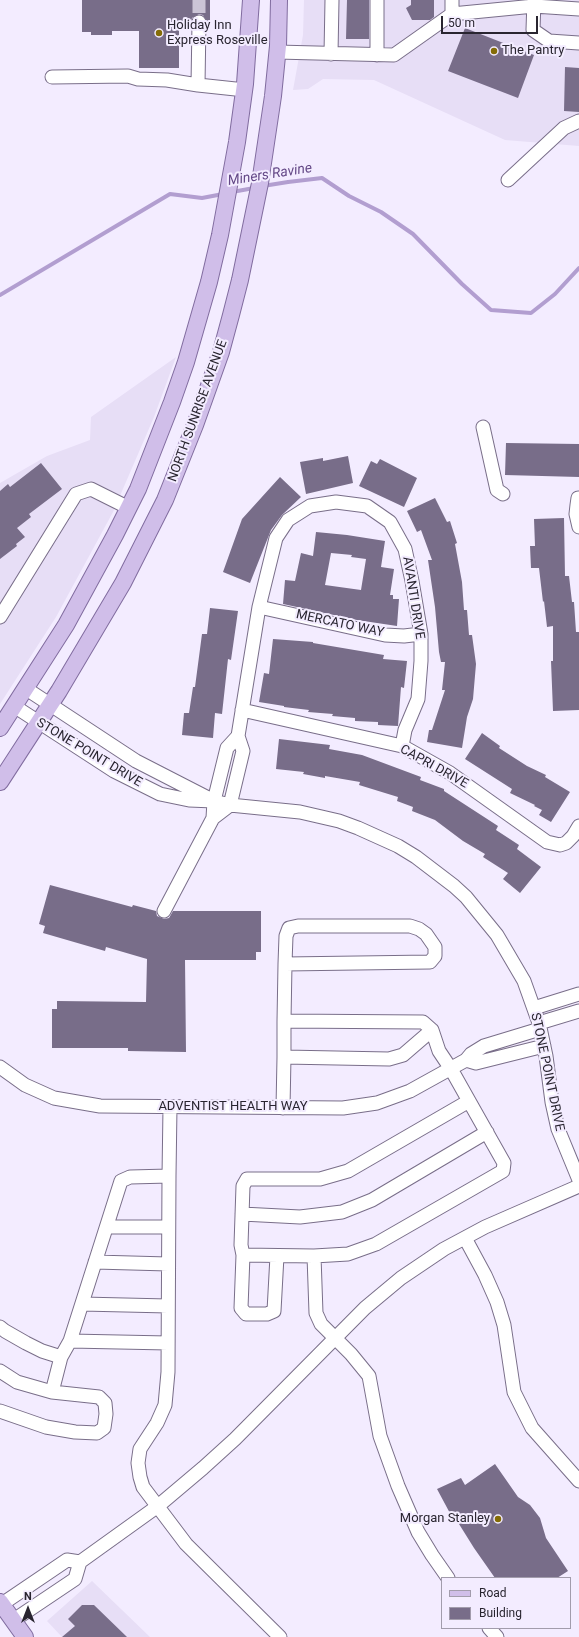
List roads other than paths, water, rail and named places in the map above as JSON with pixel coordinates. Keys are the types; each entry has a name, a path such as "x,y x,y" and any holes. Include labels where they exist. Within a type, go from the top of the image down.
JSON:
{"main road":[{"name":"NORTH SUNRISE AVENUE","path":"0,782 94,635 123,583 165,500 210,383 240,280 268,138 277,52 279,0"},
{"path":"278,20 282,0"},
{"path":"0,728 83,596 129,508 172,402 190,348 209,282 220,235 245,90 250,4"},
{"path":"4,1610 25,1637"}],"street":[{"path":"331,54 332,0"},
{"path":"377,0 377,55"},
{"path":"452,0 452,14"},
{"path":"277,52 394,55 452,14 534,3 579,8"},
{"path":"534,3 533,30 550,41 579,43"},
{"path":"198,85 199,22"},
{"path":"52,77 128,76 138,79 167,80 245,90"},
{"path":"508,180 564,128 579,121"},
{"path":"483,427 497,490 503,494"},
{"path":"0,617 76,494 91,489 129,508"},
{"path":"578,498 576,514 579,526"},
{"name":"AVANTI DRIVE","path":"230,805 243,751 238,736 259,607 276,538 288,520 310,506 336,502 367,506 390,522 405,549 421,634 421,661 418,699 405,730 402,746"},
{"name":"MERCATO WAY","path":"259,607 385,635 404,636 421,634"},
{"name":"STONE POINT DRIVE","path":"25,688 136,761 214,802"},
{"name":"STONE POINT DRIVE","path":"14,706 114,771 139,784 175,798 230,805 280,809 339,821 376,835 416,857 442,876 462,894 497,935 524,981 534,1008 544,1046 552,1102 558,1130 579,1180"},
{"name":"CAPRI DRIVE","path":"242,710 402,746 450,773 547,842 560,845 566,843 573,836 579,826"},
{"name":"AVANTI DRIVE","path":"213,818 214,802 227,748 238,736"},
{"path":"224,760 239,764"},
{"path":"164,911 213,818 230,805"},
{"path":"283,1108 285,964 286,936 289,928 298,926 410,926 419,929 426,934 435,947 435,956 430,962 285,964"},
{"path":"534,1008 579,994"},
{"name":"ADVENTIST HEALTH WAY","path":"0,1067 25,1085 54,1098 100,1106 343,1108 377,1103 410,1091 466,1060 471,1054 484,1046 579,1011"},
{"path":"243,1255 314,1256 348,1254 376,1244 503,1171 504,1164 487,1132 439,1051 432,1030 423,1022 284,1021"},
{"path":"284,1057 389,1059 403,1055 432,1030"},
{"path":"466,1060 476,1063 544,1046"},
{"path":"277,1256 274,1311 266,1314 246,1314 241,1308 243,1255 241,1245 243,1186 247,1179 320,1179 348,1171 469,1102"},
{"path":"170,1107 168,1372 165,1405 157,1423 140,1449 138,1463 143,1487 186,1544 280,1637"},
{"path":"242,1214 300,1217 342,1212 372,1200 487,1132"},
{"path":"52,1392 61,1357 70,1342 121,1181 130,1177 169,1176"},
{"path":"4,1610 75,1579 80,1562 158,1506 203,1468 365,1308 389,1288 423,1263 465,1238 509,1216 579,1186"},
{"path":"107,1227 168,1227"},
{"path":"465,1238 485,1274 497,1302 504,1325 514,1392 532,1428 579,1481"},
{"path":"314,1256 316,1313 321,1324 351,1354 369,1376 380,1436 398,1486 418,1532 447,1577"},
{"path":"95,1262 168,1264"},
{"path":"82,1304 168,1306"},
{"path":"2,1333 42,1351 61,1357"},
{"path":"70,1342 168,1343"},
{"path":"0,1371 17,1382 52,1392 99,1397 105,1403 106,1414 104,1428 97,1433 75,1432 46,1427 0,1411"},
{"path":"4,1610 67,1560 80,1562"},
{"path":"490,1629 497,1637"}],"waterway":[{"name":"Miners Ravine","path":"263,186 322,178 349,196 381,212 413,234 462,284 491,310 531,313 555,294 579,268"},
{"name":"Miners Ravine","path":"232,192 254,188"},
{"name":"Miners Ravine","path":"0,295 170,194 202,198 223,194"}],"tunnel":[{"path":"199,0 199,22"}],"place":[{"name":"Holiday Inn Express Roseville","path":"159,33"},
{"name":"The Pantry","path":"494,51"},
{"name":"Morgan Stanley","path":"498,1519"}]}
